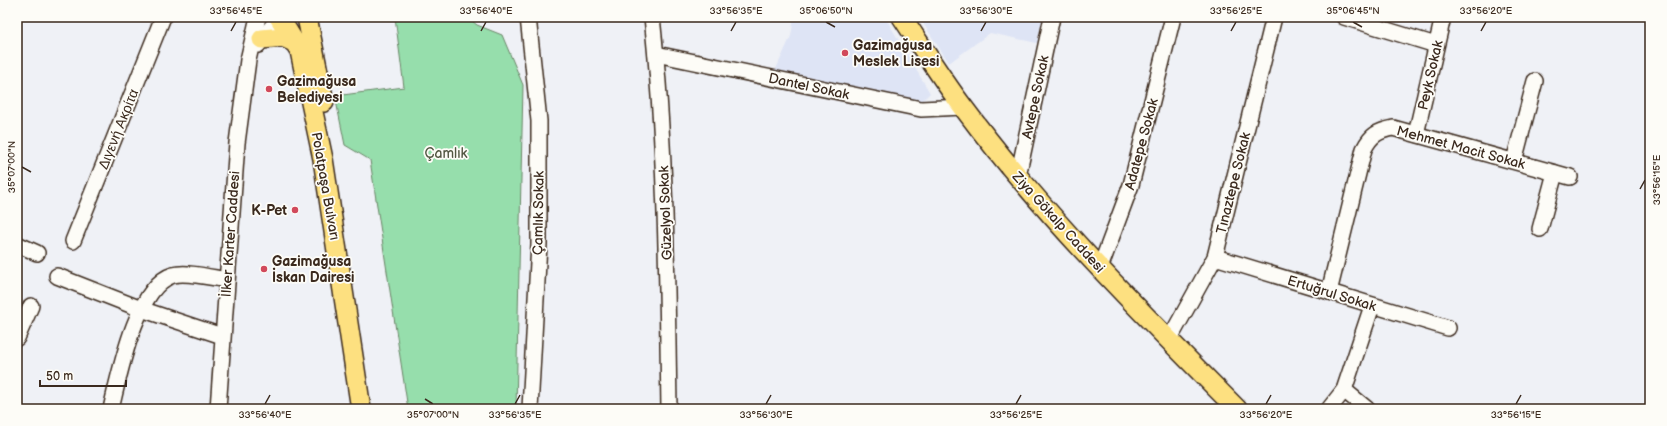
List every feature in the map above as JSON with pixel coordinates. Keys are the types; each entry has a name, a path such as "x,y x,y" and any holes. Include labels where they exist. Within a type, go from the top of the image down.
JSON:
{"main road":[{"name":"Polatpaşa Bulvarı","path":"279,17 300,51 323,160 361,409"},
{"name":"Polatpaşa Bulvarı","path":"307,17 335,158 373,409"},
{"name":"Ziya Gökalp Caddesi","path":"902,17 963,107 1018,176 1100,268 1237,409"},
{"path":"262,39 283,37 294,42"}],"street":[{"name":"Διγενή Ακρίτα","path":"73,241 163,17"},
{"name":"İlker Karter Caddesi","path":"218,409 222,336 228,280 237,144 248,60 258,17"},
{"name":"İlker Karter Caddesi","path":"248,60 279,17"},
{"name":"Çamlık Sokak","path":"528,17 539,121 539,244 530,409"},
{"name":"Güzelyol Sokak","path":"652,17 663,147 669,409"},
{"name":"Avtepe Sokak","path":"1018,176 1052,17"},
{"name":"Adatepe Sokak","path":"1100,268 1131,185 1173,17"},
{"name":"Tınaztepe Sokak","path":"1169,340 1215,257 1274,17"},
{"path":"1344,17 1436,45"},
{"name":"Peyk Sokak","path":"1416,134 1443,17"},
{"name":"Dantel Sokak","path":"656,54 921,109 963,107"},
{"path":"1514,162 1535,81"},
{"name":"Mehmet Macit Sokak","path":"1329,292 1364,149 1370,138 1380,131 1393,128 1570,177"},
{"path":"1540,229 1555,173"},
{"path":"17,244 37,252"},
{"name":"Ertuğrul Sokak","path":"1215,257 1448,328"},
{"path":"111,409 132,332 141,309 164,280 173,275 184,274 228,280"},
{"path":"57,276 141,309 222,336"},
{"path":"17,338 32,306"},
{"path":"1329,409 1344,390 1372,306"},
{"path":"1344,390 1367,409"}],"shaded area":[{"name":"Gazimağusa Meslek Lisesi","path":"794,17 885,17 930,93 920,103 775,71 791,36"},
{"path":"919,17 1043,17 1037,43 990,33 949,63"}],"green space":[{"name":"Çamlık","path":"395,17 467,17 477,25 502,35 523,85 516,409 408,409 370,160 345,145 335,96 404,87"}],"place":[{"name":"Gazimağusa Meslek Lisesi","path":"845,53"},
{"name":"Gazimağusa Belediyesi","path":"269,89"},
{"name":"K-Pet","path":"295,210"},
{"name":"Gazimağusa İskan Dairesi","path":"264,269"}]}
